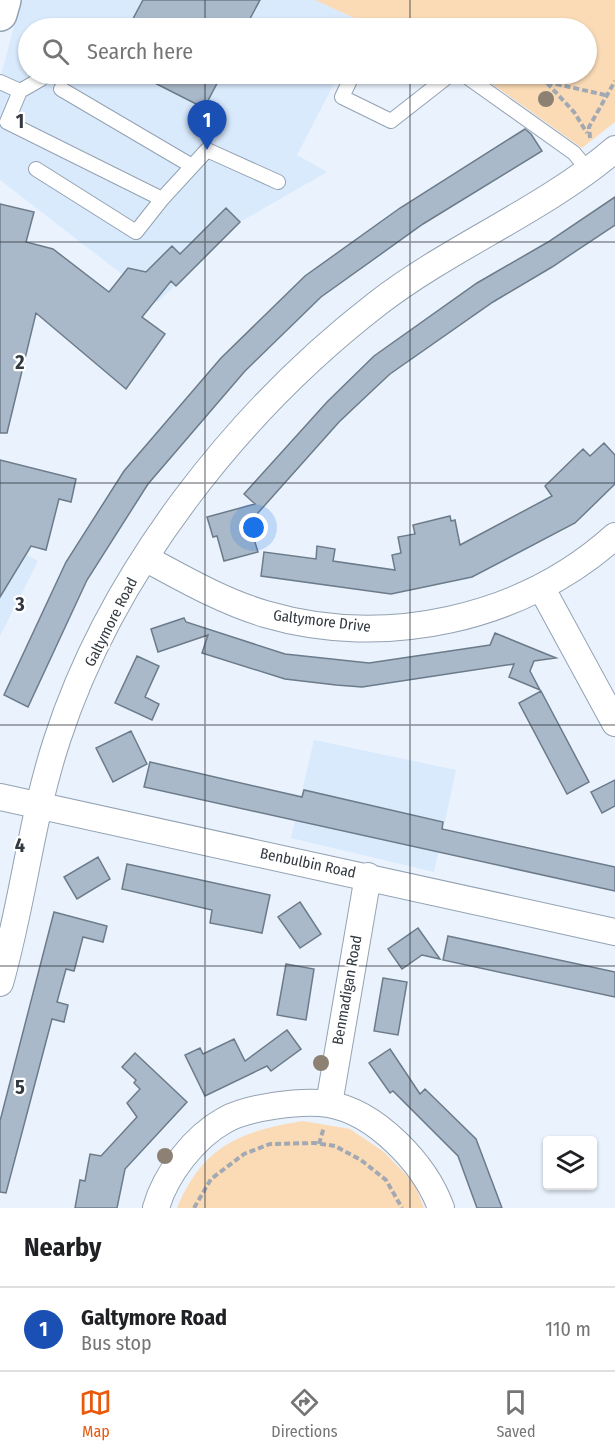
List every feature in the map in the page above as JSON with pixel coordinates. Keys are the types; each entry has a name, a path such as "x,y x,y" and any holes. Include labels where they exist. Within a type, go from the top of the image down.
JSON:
{"main road":[{"path":"0,14 4,0"}],"street":[{"name":"Galtymore Road","path":"0,983 38,805 58,738 79,684 105,628 145,558 178,510 250,422 314,355 412,279 602,160"},
{"name":"Galtymore Drive","path":"145,558 236,604 292,620 351,627 415,627 466,618 541,586 579,564 615,536"},
{"path":"541,586 615,723"},
{"name":"Benbulbin Road","path":"0,797 615,932"},
{"name":"Benmadigan Road","path":"328,1112 368,876"},
{"path":"156,1208 168,1178 207,1133 226,1119 264,1109 328,1112 368,1121 396,1142 417,1165 435,1192 441,1208"}],"lane":[{"path":"0,82 20,91"},
{"path":"32,84 20,91 7,122 162,199"},
{"path":"348,84 342,97 391,121 438,84"},
{"path":"477,84 574,153 602,160"},
{"path":"61,89 192,166"},
{"path":"36,169 136,232 162,199 207,150 278,182"}],"path":[{"path":"588,134 605,95 615,81"},
{"path":"548,84 573,112 602,160"},
{"path":"555,84 605,95"},
{"path":"319,1144 328,1112"},
{"path":"194,1208 211,1179 244,1154 270,1144 334,1146 361,1160 386,1180 402,1208"}],"shaded area":[{"path":"21,0 315,0 354,18 18,18 18,84 334,84 297,155 327,172 240,222 158,302 0,180 0,79"},
{"path":"315,0 615,0 615,122 582,148 492,84 597,84 597,18 354,18"},
{"path":"0,540 38,561 0,636"},
{"path":"314,740 456,770 434,872 291,838"},
{"path":"303,1121 350,1129 384,1152 414,1183 424,1208 177,1208 199,1169 212,1155 226,1145 261,1130"}],"building":[{"path":"143,0 260,0 250,18 133,18"},
{"path":"157,84 217,84 204,108"},
{"path":"525,129 542,151 423,224 321,297 245,371 148,484 87,580 28,707 4,695 66,562 124,471 221,358 305,276 400,208"},
{"path":"615,197 615,225 552,267 493,302 390,374 339,422 249,523 258,552 224,561 217,536 213,537 207,517 255,504 244,494 327,402 374,356 477,283 548,242"},
{"path":"0,204 34,212 26,242 53,249 109,292 128,268 146,272 172,246 180,254 226,208 240,222 176,286 171,281 142,317 165,334 126,389 36,313 7,433 0,433"},
{"path":"604,443 615,455 615,484 575,523 472,577 391,594 261,576 264,552 316,559 317,546 335,549 333,561 395,570 392,555 401,553 398,537 415,534 413,525 450,516 451,521 455,520 460,545 552,496 545,486 583,449 590,456"},
{"path":"0,460 76,479 71,502 59,499 46,550 31,546 0,597"},
{"path":"184,618 186,622 285,654 369,663 490,645 495,633 556,658 534,661 530,671 540,690 509,677 514,664 362,687 336,685 285,679 202,653 208,635 158,652 151,629"},
{"path":"137,656 159,666 145,697 159,704 152,720 115,703"},
{"path":"541,691 589,782 567,794 519,703"},
{"path":"131,731 147,764 113,782 96,748"},
{"path":"150,762 302,797 304,790 443,822 442,829 615,867 615,891 144,787"},
{"path":"615,780 615,806 602,813 591,792"},
{"path":"98,857 110,879 77,899 64,877"},
{"path":"127,864 270,895 262,933 210,923 212,910 122,889"},
{"path":"300,902 321,934 300,948 278,917"},
{"path":"54,912 107,926 103,942 83,937 74,971 66,969 57,1002 68,1005 64,1022 52,1019 6,1193 0,1192 0,1121"},
{"path":"418,928 440,959 422,955 402,969 388,949"},
{"path":"448,936 615,972 615,997 443,960"},
{"path":"286,964 314,969 306,1020 277,1015"},
{"path":"383,978 407,982 398,1035 374,1031"},
{"path":"287,1030 301,1049 271,1071 267,1066 205,1096 185,1055 200,1048 203,1054 234,1039 245,1061"},
{"path":"390,1049 420,1094 425,1089 476,1139 502,1208 477,1208 458,1156 393,1091 390,1093 369,1063"},
{"path":"135,1053 187,1102 125,1169 117,1208 75,1208 80,1180 85,1181 90,1154 101,1156 137,1117 127,1103 140,1089 134,1083 136,1080 122,1067"}],"place":[{"name":"Galtymore Road","path":"207,150"}]}
